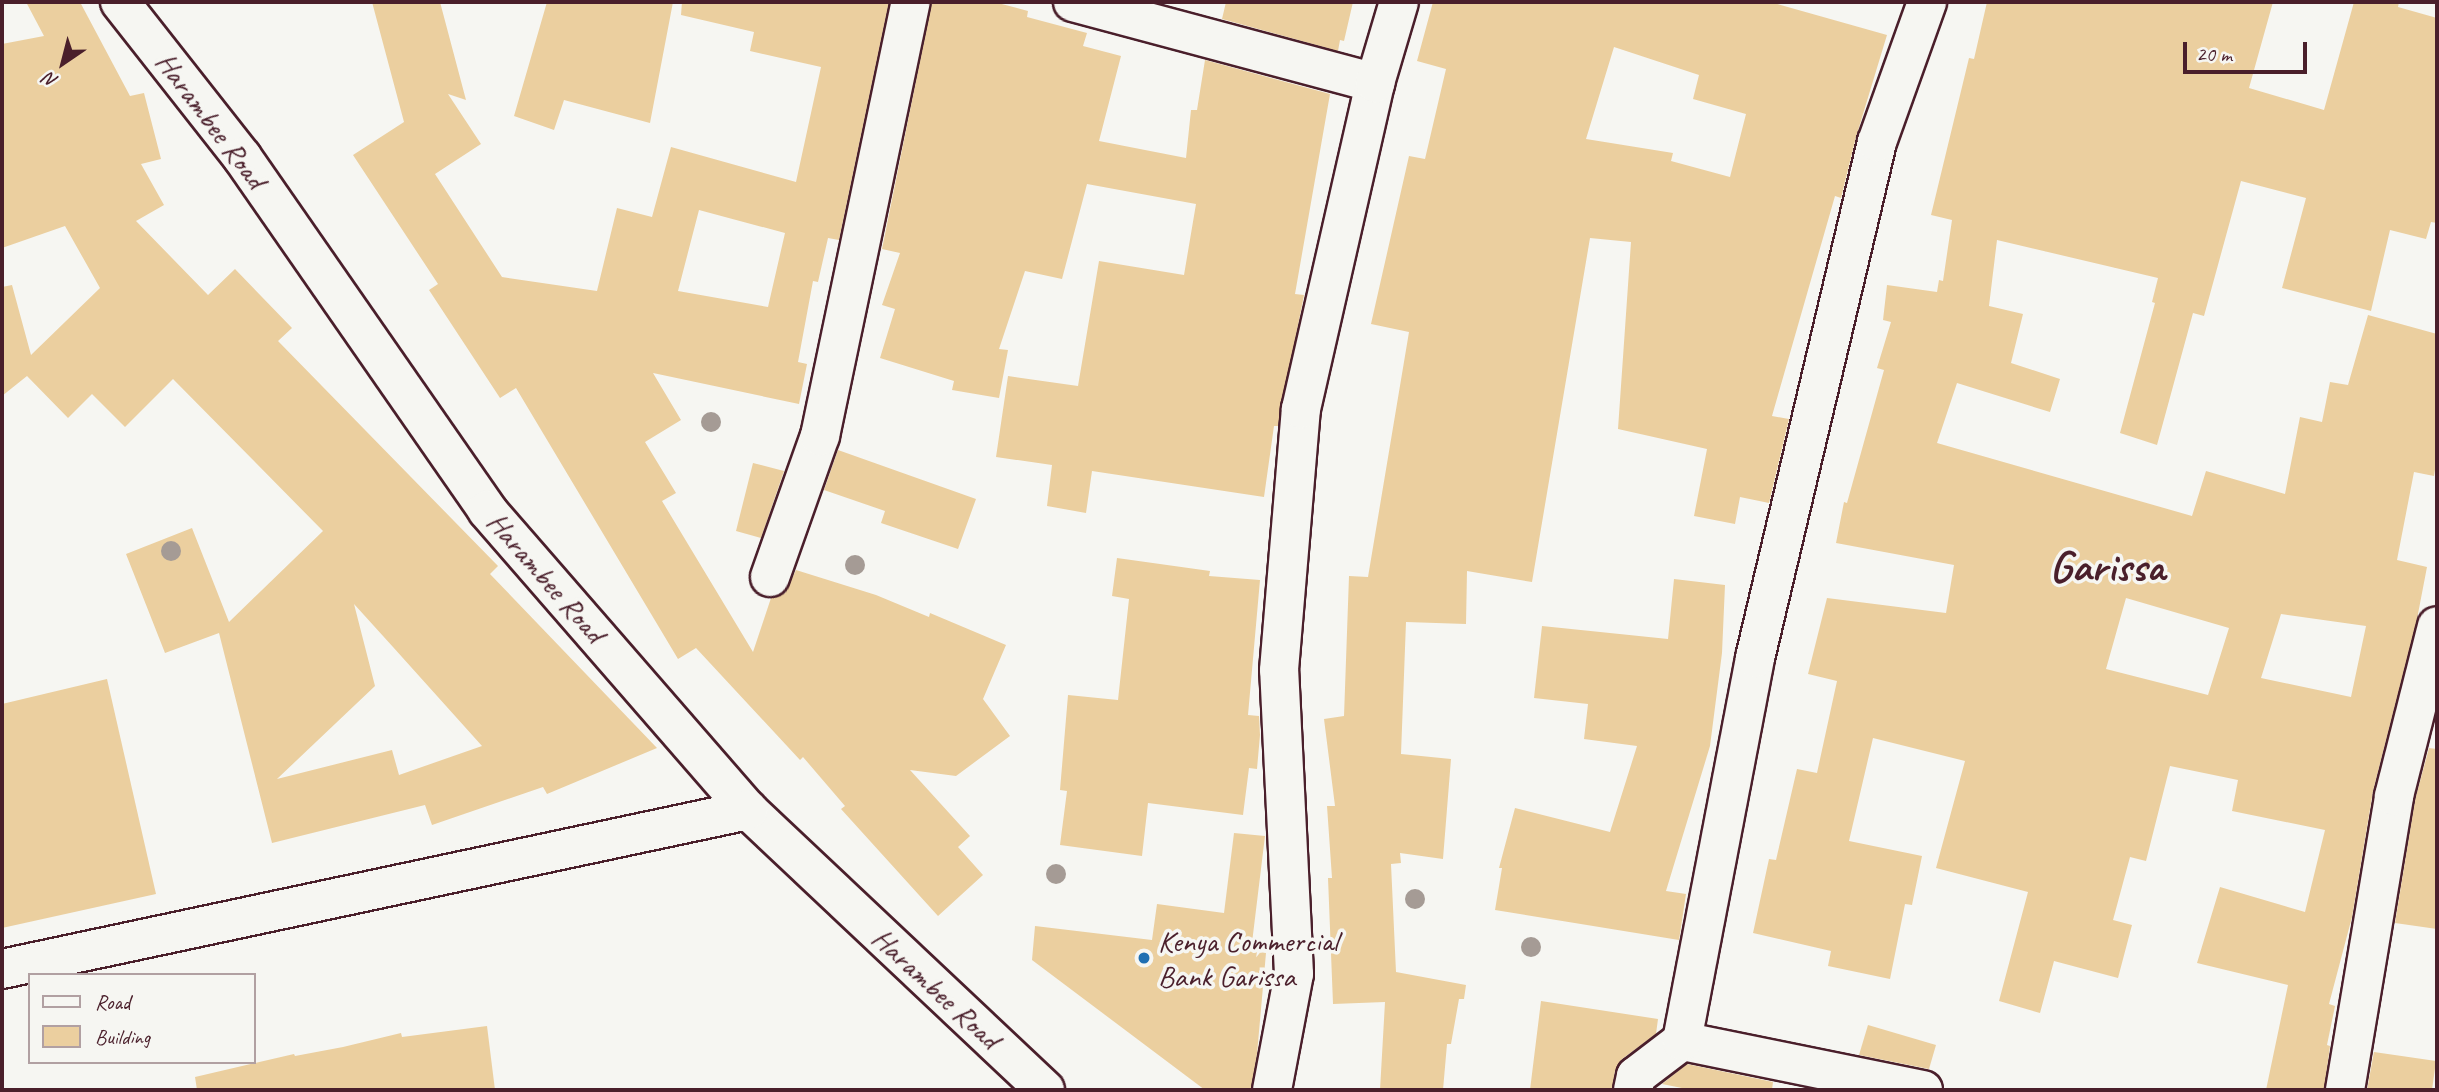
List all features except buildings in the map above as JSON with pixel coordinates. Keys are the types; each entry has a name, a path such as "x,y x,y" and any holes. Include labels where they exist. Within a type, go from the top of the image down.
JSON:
{"street":[{"name":"Harambee Road","path":"120,2 242,157 488,510 748,810 1045,1090"},
{"path":"769,578 820,436 911,2"},
{"path":"1073,2 1375,83"},
{"path":"1272,1090 1294,974 1279,670 1301,409 1375,83 1399,2"},
{"path":"1633,1090 1636,1076 1682,1041 1761,631 1877,142 1927,2"},
{"path":"2345,1090 2395,796 2437,625"},
{"path":"2,969 748,810"},
{"path":"1682,1041 1923,1090"}],"place":[{"name":"Kenya Commercial Bank Garissa","path":"1144,958"}],"district":[{"name":"Garissa","path":"2107,567"}]}
